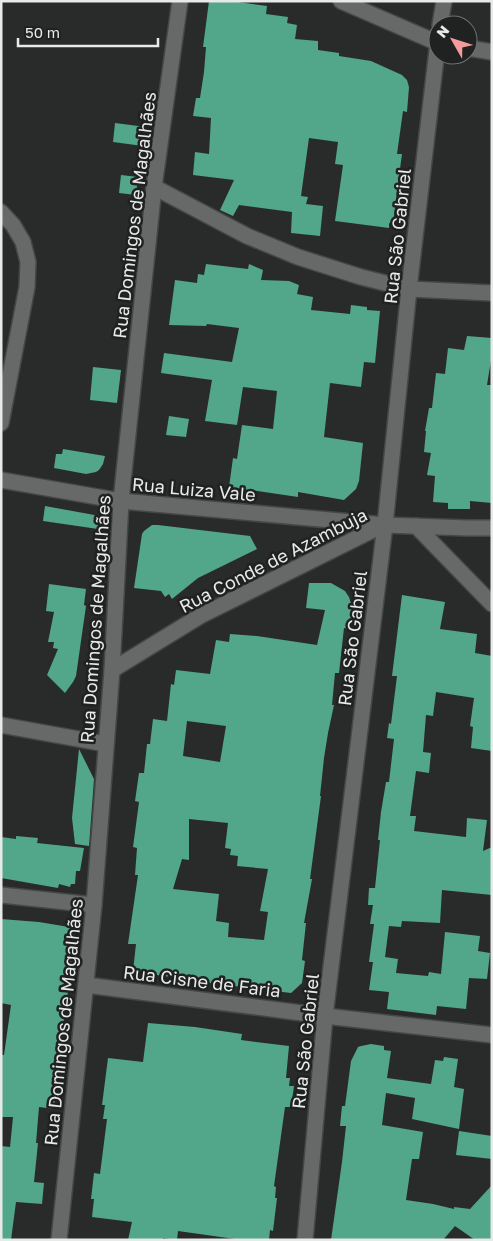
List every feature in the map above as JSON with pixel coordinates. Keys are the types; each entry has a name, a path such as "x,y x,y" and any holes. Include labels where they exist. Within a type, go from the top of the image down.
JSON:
{"street":[{"name":"Rua Domingos de Magalhães","path":"58,1240 94,905 112,670 121,501 154,187 180,1"},
{"path":"341,1 428,38"},
{"path":"442,15 444,1"},
{"path":"478,50 492,52"},
{"name":"Rua São Gabriel","path":"305,1240 325,1016 385,525 409,289 435,65"},
{"path":"154,187 247,236 298,257 361,277 409,289 492,293"},
{"path":"1,212 13,225 23,242 28,262 27,287 1,423"},
{"name":"Rua Luiza Vale","path":"1,480 121,501 385,525"},
{"name":"Rua Conde de Azambuja","path":"112,670 200,616 385,525 492,528"},
{"path":"416,526 492,604"},
{"path":"1,726 106,744"},
{"path":"1,895 94,905"},
{"name":"Rua Cisne de Faria","path":"86,985 325,1016 492,1035"}],"building":[{"path":"209,1 231,1 267,6 266,14 288,17 287,23 297,25 295,39 318,41 318,50 339,53 339,56 371,61 402,75 407,80 409,87 407,112 403,111 397,154 402,154 393,224 389,223 389,228 335,221 343,165 335,164 338,142 309,138 301,196 308,197 306,204 323,206 320,236 291,233 292,212 239,205 233,216 220,210 234,180 193,175 195,152 209,154 211,118 193,116 196,98 200,98 204,72 206,47 203,47"},
{"path":"115,123 146,127 143,146 113,142"},
{"path":"121,175 138,177 136,195 119,193"},
{"path":"206,264 248,269 249,264 263,270 261,280 289,281 299,285 297,294 313,297 311,310 350,314 351,305 367,307 367,310 380,311 375,363 364,362 361,387 330,383 324,437 363,443 359,481 356,489 344,500 298,492 298,497 229,487 233,458 237,459 242,425 273,429 277,391 243,387 237,425 205,421 212,380 161,373 164,353 232,362 239,328 207,324 206,326 169,325 175,280 197,283 198,274 204,275"},
{"path":"467,336 492,338 492,354 487,385 492,385 492,503 470,501 470,509 448,509 448,503 433,502 435,476 427,475 431,453 424,452 425,431 429,408 432,408 436,373 445,374 448,348 464,350"},
{"path":"93,367 121,370 117,403 90,400"},
{"path":"169,416 189,419 186,437 166,435"},
{"path":"63,449 105,456 103,464 96,472 86,474 54,468 56,454 62,454"},
{"path":"45,506 100,516 98,529 43,521"},
{"path":"152,525 250,536 257,549 198,578 172,599 169,594 165,597 161,591 134,588 142,534"},
{"path":"309,583 331,583 345,591 352,607 350,629 344,628 339,673 335,673 332,705 334,705 324,758 310,879 312,879 304,923 306,923 302,960 305,961 302,983 291,993 149,974 149,982 132,980 136,944 128,944 138,875 135,875 137,848 133,847 139,802 135,801 139,773 144,773 147,744 150,744 153,719 167,721 171,684 174,685 176,670 210,674 216,640 229,642 230,634 317,645 325,610 306,608","holes":["187,721 226,726 220,762 183,756","189,819 228,823 225,848 231,849 230,855 238,856 237,866 268,869 260,911 268,912 264,940 228,937 229,923 216,921 219,894 173,889 182,859 189,860"]},
{"path":"49,584 86,589 84,605 86,606 76,676 65,693 47,675 58,649 53,648 54,642 48,642 54,612 46,611"},
{"path":"402,595 445,602 440,629 477,634 475,653 492,656 492,751 471,748 473,727 470,726 474,698 436,692 433,716 426,715 423,752 431,753 429,773 416,771 410,816 416,816 414,831 466,837 467,818 487,820 483,851 492,847 492,895 442,890 440,923 402,921 401,927 389,926 385,957 398,959 396,973 428,976 429,972 441,974 445,932 480,936 478,951 490,953 487,979 469,978 466,1009 437,1006 436,1015 387,1009 389,992 369,990 373,962 369,962 374,924 370,924 373,905 368,905 369,888 375,888 381,812 386,782 389,782 394,739 387,738 389,723 391,724 397,676 392,676"},
{"path":"79,749 94,779 89,846 75,844 72,818"},
{"path":"16,836 38,838 37,843 84,848 80,871 76,871 75,884 71,884 70,887 59,884 58,888 1,878 1,837 16,839"},
{"path":"1,919 39,922 75,928 56,1078 54,1109 39,1107 34,1182 44,1183 42,1204 16,1202 11,1240 1,1240 1,1146 10,1147 13,1117 1,1117 1,1055 4,1055 11,1005 1,1003"},
{"path":"148,1023 242,1034 241,1040 289,1046 286,1078 290,1078 289,1086 294,1086 291,1107 285,1107 274,1186 276,1187 275,1198 277,1198 273,1231 270,1230 269,1240 242,1240 178,1231 177,1240 163,1238 163,1240 128,1240 132,1222 92,1217 94,1199 91,1199 94,1173 100,1174 107,1119 103,1119 105,1105 102,1105 108,1058 143,1062"},
{"path":"371,1044 384,1046 384,1050 391,1051 387,1078 431,1084 435,1060 443,1061 444,1057 458,1059 454,1087 464,1089 459,1129 412,1119 415,1098 386,1093 382,1125 423,1132 419,1159 412,1159 406,1200 454,1209 454,1207 470,1209 492,1185 492,1240 475,1240 455,1226 443,1240 331,1240 346,1126 340,1126 342,1106 345,1106 351,1061 358,1047"},
{"path":"459,1131 492,1136 492,1159 456,1155"}]}
